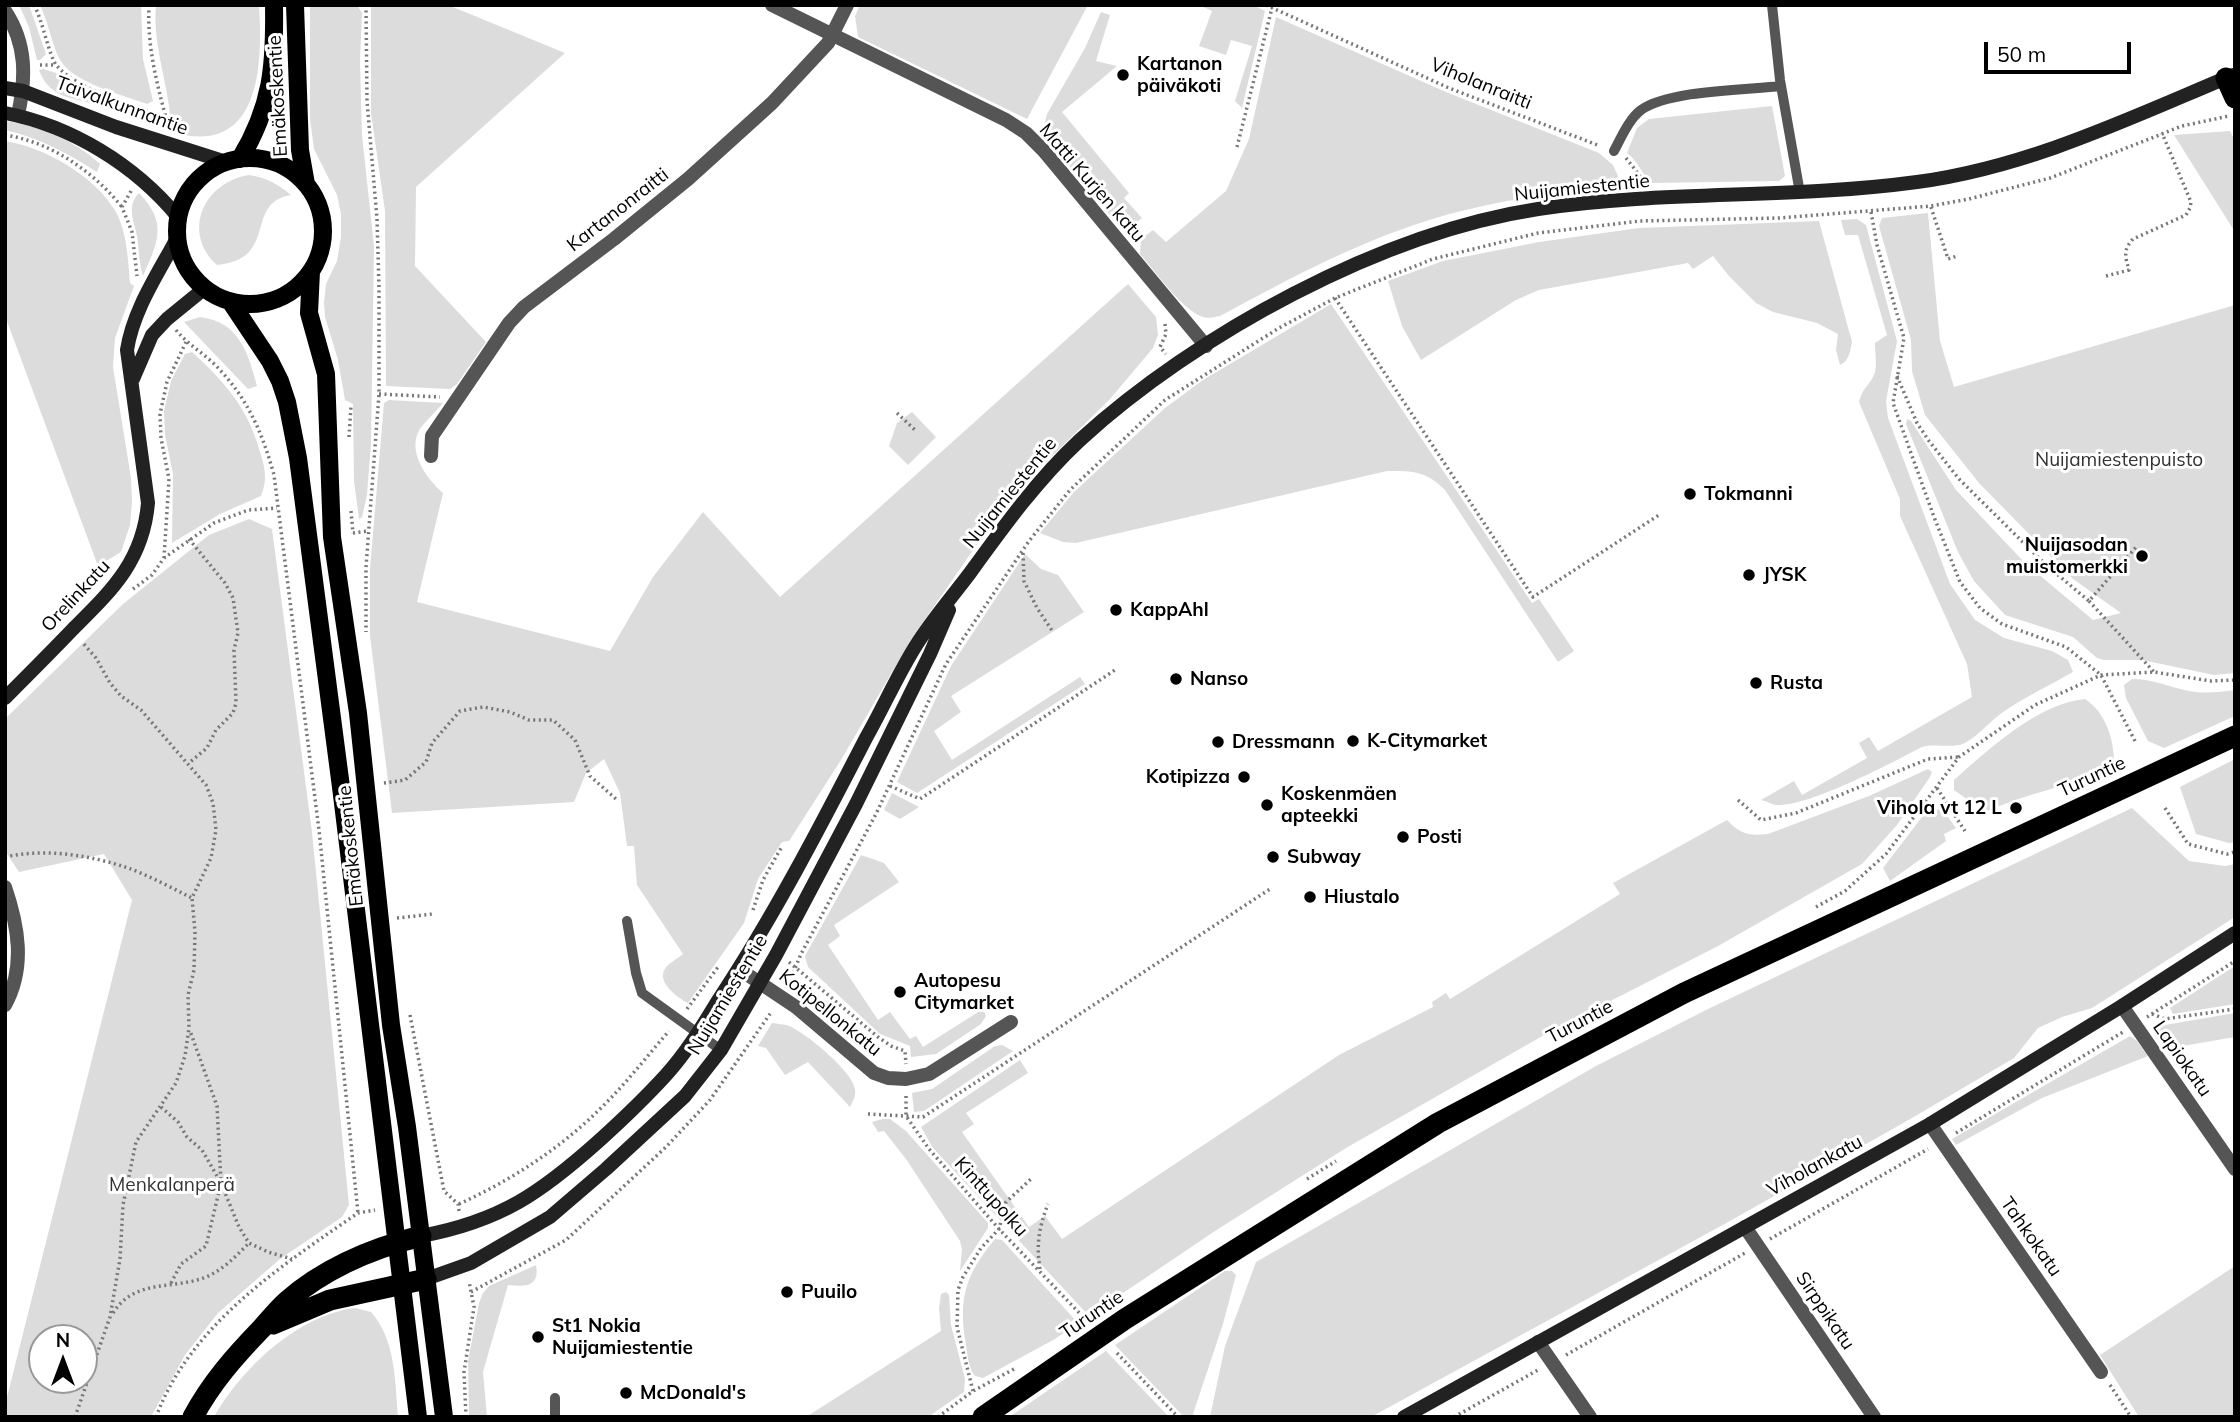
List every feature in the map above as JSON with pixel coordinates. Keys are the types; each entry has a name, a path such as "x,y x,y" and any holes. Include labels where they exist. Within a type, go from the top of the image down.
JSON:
{"highway":[{"path":"2230,76 2232,107"},
{"name":"Turuntie","path":"984,1417 1125,1319 1438,1123 1684,993 2235,736"},
{"path":"193,1417 205,1394 237,1353 287,1301 314,1280 375,1249 421,1236"},
{"path":"261,1329 310,1306 426,1279"}],"main road":[{"name":"Emäkoskentie","path":"233,160 257,132 268,97 275,33 274,5"},
{"name":"Emäkoskentie","path":"295,5 300,150 306,184"},
{"name":"Nuijamiestentie","path":"421,1236 460,1229 535,1194 570,1166 669,1072 756,944 916,645 1052,466 1145,385 1175,364 1256,315 1354,265 1450,230 1538,209 1639,199 1800,193 1918,182 1993,168 2053,149 2230,76"},
{"name":"Taivalkunnantie","path":"5,88 23,91 158,141 233,160"},
{"path":"12,114 57,128 89,144 140,177 161,196 178,217"},
{"path":"259,159 276,163 293,172 306,184 319,209 323,236 311,271 296,288 275,300 253,304 230,301 205,288 186,266 177,238 178,217 185,197 198,179 233,160 259,159"},
{"name":"Orelinkatu","path":"5,698 124,575 139,547 146,520 146,486 127,350 130,333 177,238"},
{"name":"Emäkoskentie","path":"311,271 309,313 326,374 332,537 358,713 391,1025 444,1417"},
{"name":"Orelinkatu","path":"133,379 152,335 205,288"},
{"name":"Emäkoskentie","path":"230,301 270,361 279,381 287,402 298,458 418,1417"},
{"name":"Nuijamiestentie","path":"426,1279 467,1265 550,1217 685,1096 721,1050 856,804 930,654 960,586"},
{"name":"Viholankatu","path":"1404,1417 1930,1124 2235,933"}],"street":[{"name":"Matti Kurjen katu","path":"772,5 1006,120 1026,133 1044,151 1206,346"},
{"name":"Kartanonraitti","path":"431,456 432,436 509,323 524,307 688,179 772,103 833,37 848,5"},
{"path":"5,11 18,36 24,65 23,91 12,114"},
{"path":"5,887 19,938 18,956 5,1005"},
{"name":"Kotipellonkatu","path":"739,969 781,997 874,1073 906,1079"},
{"name":"Lapiokatu","path":"2122,1006 2235,1169"},
{"path":"906,1079 929,1074 1011,1022"},
{"name":"Tahkokatu","path":"1930,1124 2101,1372"},
{"name":"Sirppikatu","path":"1745,1227 1874,1417"},
{"path":"1538,1342 1590,1417"}],"lane":[{"path":"1772,5 1781,86 1800,193"},
{"path":"1614,151 1641,111 1673,97 1781,86"},
{"path":"627,920 642,993 721,1050"},
{"path":"555,1398 555,1417"}],"path":[{"path":"34,5 40,15 55,65 62,71 98,92 166,118"},
{"path":"149,5 150,54 166,118 165,131 158,141"},
{"path":"366,5 367,101 377,219 379,287 379,394 366,567 366,636"},
{"name":"Viholanraitti","path":"1266,5 1449,88 1614,151 1628,160 1640,176 1640,221"},
{"path":"1237,147 1272,8"},
{"path":"471,1292 566,1240 666,1147 710,1100 781,997 890,786 946,664 1022,551 1070,490 1166,400 1279,328 1335,298 1433,259 1538,233 1640,221 1779,218 1871,212 1969,200 2050,178 2232,107"},
{"path":"2106,276 2129,270 2124,254 2126,246 2133,239 2186,215 2190,208 2191,202 2162,133"},
{"path":"5,135 18,137 74,162 93,174 122,207 132,232 138,278 147,295"},
{"path":"122,207 140,177"},
{"path":"1931,206 1948,259 1957,256"},
{"path":"1871,212 1877,245 1904,338 1893,403 1960,582 1980,608 2002,624 2066,647 2101,675 2135,741"},
{"path":"1335,298 1533,597 1659,514"},
{"path":"1161,316 1166,325 1166,334 1160,347 1175,364"},
{"path":"156,1417 179,1373 207,1335 243,1298 358,1213 319,830 274,475 264,441 245,400 219,368 186,342 167,319"},
{"path":"164,558 169,479 161,438 160,414 167,382 186,342"},
{"path":"1896,374 1917,423 1959,479 2046,565 2089,601 2154,672"},
{"path":"379,394 456,398"},
{"path":"897,413 915,430"},
{"path":"115,585 131,591 152,575 164,558 214,523 248,510 277,508"},
{"path":"189,539 225,583 233,598 237,633 234,650 236,702 233,713 216,730 207,748 189,763"},
{"path":"2089,601 2137,546"},
{"path":"1022,551 1024,581 1053,632"},
{"path":"75,1417 110,1317 120,1259 123,1205 136,1142 176,1083 185,1056 189,1028 188,995 194,970 192,898 211,858 216,830 213,803 206,785 141,710 121,696 80,639"},
{"path":"890,786 920,799 1115,670"},
{"path":"1813,909 1845,891 1886,854 1959,757 2035,705 2101,675 2154,672 2211,681 2235,680"},
{"path":"383,793 382,783 405,780 426,762 432,743 460,711 483,707 510,712 529,720 553,720 575,740 590,776 617,799"},
{"path":"1738,800 1760,820 1796,814 1928,759 1959,757"},
{"path":"1937,788 1965,831"},
{"path":"2165,808 2188,844 2227,854 2235,852"},
{"path":"757,894 781,848"},
{"path":"5,857 28,852 87,858 130,869 192,898"},
{"path":"868,1114 923,1117 1270,889"},
{"path":"396,908 399,930"},
{"path":"397,918 433,914"},
{"path":"1454,1417 1941,1141 2135,1025 2235,961"},
{"path":"458,1204 496,1187 572,1134 604,1105 680,1019 718,967"},
{"path":"797,967 878,1037 905,1051 906,1116"},
{"path":"408,1003 444,1191 458,1204 460,1229"},
{"path":"2151,1014 2165,1019 2235,1009"},
{"path":"171,1283 181,1264 206,1247 221,1183 217,1106 189,1028"},
{"path":"161,1107 202,1150 221,1183 248,1243 294,1259"},
{"name":"Kinttupolku","path":"906,1116 929,1149 999,1229 1086,1320"},
{"path":"973,1391 957,1328 958,1290 962,1277 981,1248 999,1229 1006,1202 1031,1179"},
{"path":"1040,1272 1037,1248 1040,1225 1048,1204"},
{"path":"110,1317 118,1304 132,1294 153,1286 203,1278 220,1270 248,1243"},
{"path":"466,1417 464,1372 474,1307 467,1265"},
{"path":"1117,1353 1178,1417"},
{"path":"2101,1372 2131,1417"}],"green space":[{"path":"19,5 29,5 46,54 40,60 37,60 29,27"},
{"path":"40,5 141,5 143,59 153,101 147,104 98,87 74,74 56,52"},
{"path":"156,5 259,5 259,55 250,102 239,120 223,132 200,137 171,132 155,21"},
{"path":"310,5 357,5 362,13 362,135 374,246 371,444 367,495 362,517 359,519 354,481 353,404 345,400 338,360 325,317 326,284 337,261 341,214 337,195 314,149 310,119"},
{"path":"371,5 448,5 565,53 416,187 415,266 486,342 457,384 450,389 386,386 385,211 371,113"},
{"path":"860,5 1088,5 1027,119 858,37 855,16"},
{"path":"1199,5 1253,5 1265,11 1242,108 1235,101 1252,46 1231,40 1226,55 1199,46 1212,11"},
{"path":"1101,12 1110,15 1096,61 1117,66 1062,112 1129,193 1124,198 1142,218 1131,227 1119,226 1047,139 1044,125 1047,114 1085,48"},
{"path":"1276,17 1446,92 1599,153 1613,165 1618,176 1614,182 1604,185 1484,206 1414,225 1339,255 1220,316 1203,317 1178,299 1140,254 1141,239 1153,230 1166,242 1226,191 1249,139"},
{"path":"39,70 56,73 104,99 101,106 56,92 44,80"},
{"path":"1772,106 1785,176 1779,181 1652,183 1627,153 1637,128 1649,119"},
{"path":"5,121 44,130 68,141 100,164 97,172 53,147 5,130"},
{"path":"2230,131 2235,141 2235,232 2174,135"},
{"path":"5,141 36,149 81,174 114,209 124,235 130,283 134,286 115,338 113,367 131,478 132,502 130,525 121,552 98,566 5,316"},
{"path":"249,175 272,182 291,195 277,200 268,208 248,253 236,261 217,265 206,252 200,238 199,224 203,210 220,187"},
{"path":"139,193 154,214 158,233 143,276 132,214 133,203"},
{"name":"Nuijamiestenpuisto","path":"1928,213 1940,341 1954,387 2235,305 2235,673 2214,675 2142,660 2097,658 2073,637 2005,615 1974,581 1958,552 1906,424 1907,419 1911,421 1956,490 2024,562 2093,620 2121,613 2073,579 1979,483 1925,415 1912,371 1911,340 1879,226 1882,218"},
{"path":"1857,219 1866,225 1897,341 1886,401 1888,418 1950,584 1975,620 2004,638 2052,651 2068,660 2073,672 2003,712 1965,743 1922,747 1829,792 1790,804 1776,805 1761,800 1794,781 1802,795 1867,758 1859,743 1869,737 1878,751 1972,697 1967,664 1900,516 1900,499 1859,402 1875,372 1875,343 1887,335 1858,235 1845,235 1841,220"},
{"path":"1819,221 1852,342 1847,359 1840,365 1836,350 1838,334 1817,323 1773,312 1756,303 1713,256 1693,269 1688,263 1539,290 1516,300 1421,360 1402,326 1388,281 1443,261 1539,242 1639,228"},
{"path":"1128,284 1156,317 1158,335 1153,348 1110,399 1042,466 996,517 910,641 841,760 789,841 782,842 758,879 744,923 688,1003 674,993 663,979 666,967 683,954 637,885 634,846 627,846 620,793 604,759 586,773 574,802 392,813 370,636 370,569 384,403 389,400 443,403 422,426 416,437 415,446 420,464 443,493 417,602 610,651 653,577 703,512 780,597"},
{"path":"1331,304 1532,603 1539,599 1574,651 1558,662 1445,490 1419,473 1387,471 1076,543 1063,542 1040,533 1074,492 1165,408 1203,380"},
{"path":"200,317 224,325 233,332 250,362 257,386 248,389 184,322"},
{"path":"192,352 224,384 248,420 263,462 264,484 261,496 220,514 172,543 173,474 165,435 164,411 171,381 185,354"},
{"path":"912,412 936,437 908,465 889,446 897,423"},
{"name":"Menkalanperä","path":"249,519 272,529 312,832 349,1205 342,1217 280,1259 218,1313 185,1355 151,1417 5,1417 5,1405 132,900 104,854 19,872 5,851 5,719 123,604 209,535"},
{"path":"1025,554 1041,569 1058,575 1084,612 951,696 961,712 934,731 952,760 1080,677 1085,684 917,793 897,782 951,666"},
{"path":"2132,679 2195,692 2235,690 2235,716 2164,748 2148,741 2126,698 2124,685"},
{"path":"2085,699 2099,712 2108,728 2114,766 1985,812 1954,790 1954,780 1982,755 2032,718 2067,702"},
{"path":"2233,760 2235,842 2229,843 2196,834 2180,787"},
{"path":"1928,769 1932,772 1930,777 1897,825 1862,864 1718,946 1546,1034 1346,1148 1215,1231 1089,1316 933,1148 921,1127 1020,1060 1028,1073 966,1113 974,1124 962,1132 1029,1227 1045,1216 1062,1239 1339,1055 1433,1007 1432,1002 1446,993 1450,999 1620,894 1613,883 1727,820 1745,833 1768,834 1869,796"},
{"path":"892,793 919,807 900,819 884,810"},
{"path":"2132,808 2189,861 2225,866 2235,864 2235,917 2092,1008 2038,1028 2014,1058 1912,1118 1730,1221 1371,1417 1210,1417 1225,1346 1256,1262 1596,1066 1710,1008"},
{"path":"1934,809 1943,810 1956,828 1944,834 1946,841 1890,881 1883,868 1925,813"},
{"path":"861,855 884,863 899,882 834,925 840,936 828,945 878,1020 890,1012 910,1039 916,1036 923,1047 983,1009 986,1016 981,1024 936,1054 911,1057 910,1046 880,1034 808,967 805,956"},
{"path":"2235,966 2235,1004 2173,1014 2170,1008"},
{"path":"2235,1013 2235,1037 2165,1049 2154,1035 2159,1026"},
{"path":"772,1023 787,1025 805,1036 826,1052 844,1071 855,1089 850,1107 808,1062 785,1075 766,1048 758,1046"},
{"path":"2130,1036 2148,1056 2042,1098 1956,1145 1952,1139"},
{"path":"1002,1045 1013,1051 924,1111 914,1112 912,1093 932,1089 995,1046"},
{"path":"890,1119 906,1131 988,1223 988,1228 960,1271 960,1241 906,1159 884,1131 878,1132 872,1122"},
{"path":"995,1239 1002,1240 1078,1323 1055,1339 983,1378 975,1376 969,1362 964,1329 964,1301 966,1288 977,1264"},
{"path":"536,1265 536,1278 533,1282 520,1286 508,1285 483,1372 487,1417 469,1417 468,1361 483,1293 489,1286"},
{"path":"2235,1266 2235,1417 2139,1417 2100,1355"},
{"path":"1225,1271 1232,1271 1236,1275 1223,1324 1193,1414 1195,1417 1184,1417 1115,1345"},
{"path":"946,1292 949,1295 951,1325 965,1379 964,1392 928,1417 806,1417 941,1331 939,1308 941,1294"},
{"path":"355,1308 371,1312 385,1335 393,1362 398,1417 214,1417 240,1380 274,1347 313,1321"},
{"path":"1106,1351 1169,1417 1009,1417"}],"place":[{"name":"Kartanon päiväkoti","path":"1123,75"},
{"name":"Tokmanni","path":"1690,494"},
{"name":"Nuijasodan muistomerkki","path":"2142,556"},
{"name":"JYSK","path":"1749,575"},
{"name":"KappAhl","path":"1116,610"},
{"name":"Nanso","path":"1176,679"},
{"name":"Rusta","path":"1756,683"},
{"name":"K-Citymarket","path":"1353,741"},
{"name":"Dressmann","path":"1218,742"},
{"name":"Kotipizza","path":"1244,777"},
{"name":"Koskenmäen apteekki","path":"1267,805"},
{"name":"Vihola vt 12 L","path":"2016,808"},
{"name":"Posti","path":"1403,837"},
{"name":"Subway","path":"1273,857"},
{"name":"Hiustalo","path":"1310,897"},
{"name":"Autopesu Citymarket","path":"900,992"},
{"name":"Puuilo","path":"787,1292"},
{"name":"St1 Nokia Nuijamiestentie","path":"538,1337"},
{"name":"McDonald's","path":"626,1393"}]}
